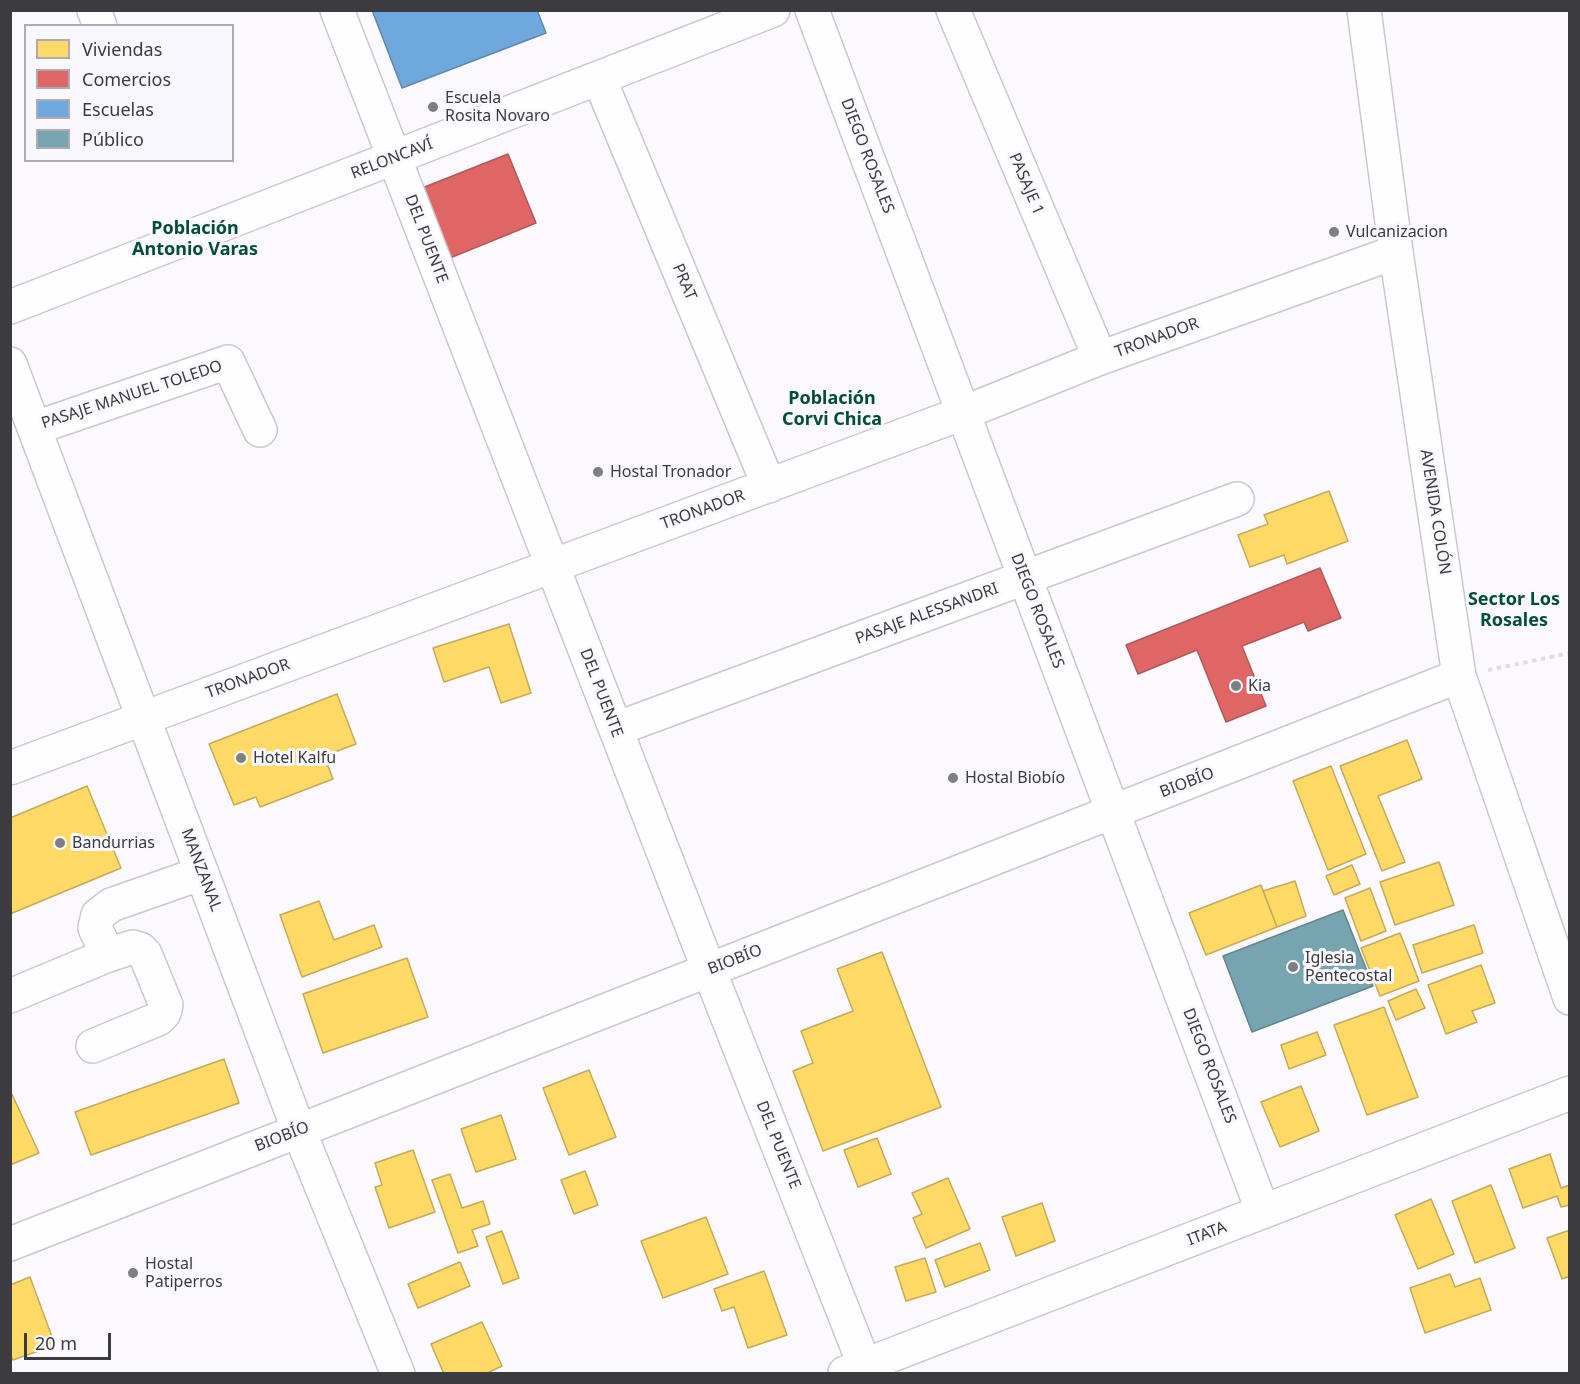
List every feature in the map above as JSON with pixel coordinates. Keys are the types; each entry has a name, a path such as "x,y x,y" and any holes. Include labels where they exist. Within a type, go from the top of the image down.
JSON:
{"street":[{"name":"DEL PUENTE","path":"338,10 709,970 859,1371"},
{"name":"RELONCAVÍ","path":"10,307 773,10"},
{"name":"DIEGO ROSALES","path":"812,10 1263,1212"},
{"name":"PASAJE 1","path":"953,10 1100,358"},
{"name":"AVENIDA COLÓN","path":"1364,10 1396,252 1459,676 1569,998"},
{"name":"PRAT","path":"599,78 769,486"},
{"name":"TRONADOR","path":"10,768 769,486 963,413 1100,358 1396,252"},
{"name":"PASAJE MANUEL TOLEDO","path":"35,428 228,362 260,430"},
{"name":"MANZANAL","path":"10,364 299,1131 398,1374"},
{"name":"PASAJE ALESSANDRI","path":"616,729 1237,499"},
{"name":"BIOBÍO","path":"10,1244 1459,676"},
{"path":"108,955 95,928 98,915 111,905 202,873"},
{"path":"10,996 108,955 133,947 140,949 145,954 166,1005 164,1013 158,1019 93,1047"},
{"name":"ITATA","path":"859,1371 1569,1093"}],"path":[{"path":"1459,676 1569,653"}],"building: Viviendas":[{"path":"1329,491 1348,541 1287,564 1284,555 1250,567 1238,535 1268,524 1264,515"},
{"path":"509,624 531,693 501,703 489,667 444,682 433,648"},
{"path":"337,694 356,744 324,756 333,779 260,807 256,797 234,805 209,744"},
{"path":"1407,740 1422,779 1378,796 1405,862 1382,871 1340,766"},
{"path":"1331,766 1366,854 1328,870 1293,781"},
{"name":"Bandurrias","path":"87,786 121,868 10,914 10,818"},
{"path":"1439,862 1454,905 1395,925 1380,882"},
{"path":"1352,865 1360,884 1334,895 1326,876"},
{"path":"1295,881 1306,916 1277,927 1263,891"},
{"path":"1261,885 1277,927 1206,955 1189,913"},
{"path":"1370,888 1386,931 1361,941 1345,898"},
{"path":"319,901 334,940 374,925 382,947 302,977 280,915"},
{"path":"1474,925 1483,953 1422,973 1413,945"},
{"path":"1400,933 1419,981 1380,996 1361,948"},
{"path":"882,952 941,1107 823,1151 793,1071 813,1063 801,1031 853,1011 837,969"},
{"path":"407,958 428,1017 323,1053 303,994"},
{"path":"1481,965 1495,1003 1472,1011 1477,1022 1446,1034 1428,985"},
{"path":"1416,989 1425,1008 1396,1020 1388,1001"},
{"path":"1384,1007 1418,1097 1367,1115 1334,1025"},
{"path":"1317,1032 1326,1055 1289,1069 1281,1045"},
{"path":"224,1059 239,1103 91,1155 75,1112"},
{"path":"589,1070 616,1137 569,1155 543,1088"},
{"path":"1301,1086 1319,1131 1280,1147 1261,1102"},
{"path":"10,1090 39,1153 10,1165"},
{"path":"501,1115 516,1159 476,1172 461,1129"},
{"path":"877,1138 891,1174 858,1187 844,1150"},
{"path":"413,1150 435,1212 389,1228 375,1187 382,1185 375,1163"},
{"path":"1550,1154 1561,1188 1570,1185 1570,1205 1561,1207 1557,1196 1523,1208 1509,1169"},
{"path":"585,1171 598,1205 574,1214 561,1180"},
{"path":"450,1174 462,1208 483,1201 490,1224 472,1230 478,1246 458,1253 432,1180"},
{"path":"948,1178 970,1229 926,1248 913,1218 922,1214 912,1193"},
{"path":"1491,1185 1515,1248 1475,1263 1452,1201"},
{"path":"1431,1199 1454,1254 1418,1269 1395,1215"},
{"path":"1042,1203 1055,1241 1016,1256 1002,1217"},
{"path":"706,1217 728,1274 663,1298 641,1241"},
{"path":"1570,1230 1570,1276 1562,1279 1547,1238"},
{"path":"502,1231 519,1278 503,1284 486,1237"},
{"path":"980,1243 990,1270 945,1287 935,1260"},
{"path":"925,1258 936,1292 906,1301 895,1267"},
{"path":"460,1262 470,1286 418,1308 408,1284"},
{"path":"764,1271 787,1335 748,1348 734,1307 722,1311 714,1289"},
{"path":"1450,1274 1455,1287 1480,1278 1491,1310 1425,1333 1410,1288"},
{"path":"30,1277 55,1345 13,1360 10,1354 10,1285"},
{"path":"482,1322 502,1366 485,1374 444,1374 431,1344"}],"building: Comercios":[{"path":"508,154 536,223 445,260 417,190"},
{"path":"1320,568 1341,618 1308,631 1304,622 1242,646 1266,706 1226,722 1197,650 1138,674 1126,645"}],"building: Escuelas":[{"path":"372,10 537,10 546,33 402,88"}],"building: Público":[{"path":"1343,910 1373,986 1252,1032 1223,956"}],"place":[{"name":"Escuela Rosita Novaro","path":"433,107"},
{"name":"Vulcanizacion","path":"1334,232"},
{"name":"Hostal Tronador","path":"598,472"},
{"name":"Kia","path":"1236,686"},
{"name":"Hotel Kalfu","path":"241,758"},
{"name":"Hostal Biobío","path":"953,778"},
{"name":"Bandurrias","path":"60,843"},
{"name":"Iglesia Pentecostal","path":"1293,967"},
{"name":"Hostal Patiperros","path":"133,1273"}],"district":[{"name":"Población Antonio Varas","path":"195,239"},
{"name":"Población Corvi Chica","path":"832,409"},
{"name":"Sector Los Rosales","path":"1514,610"}]}
